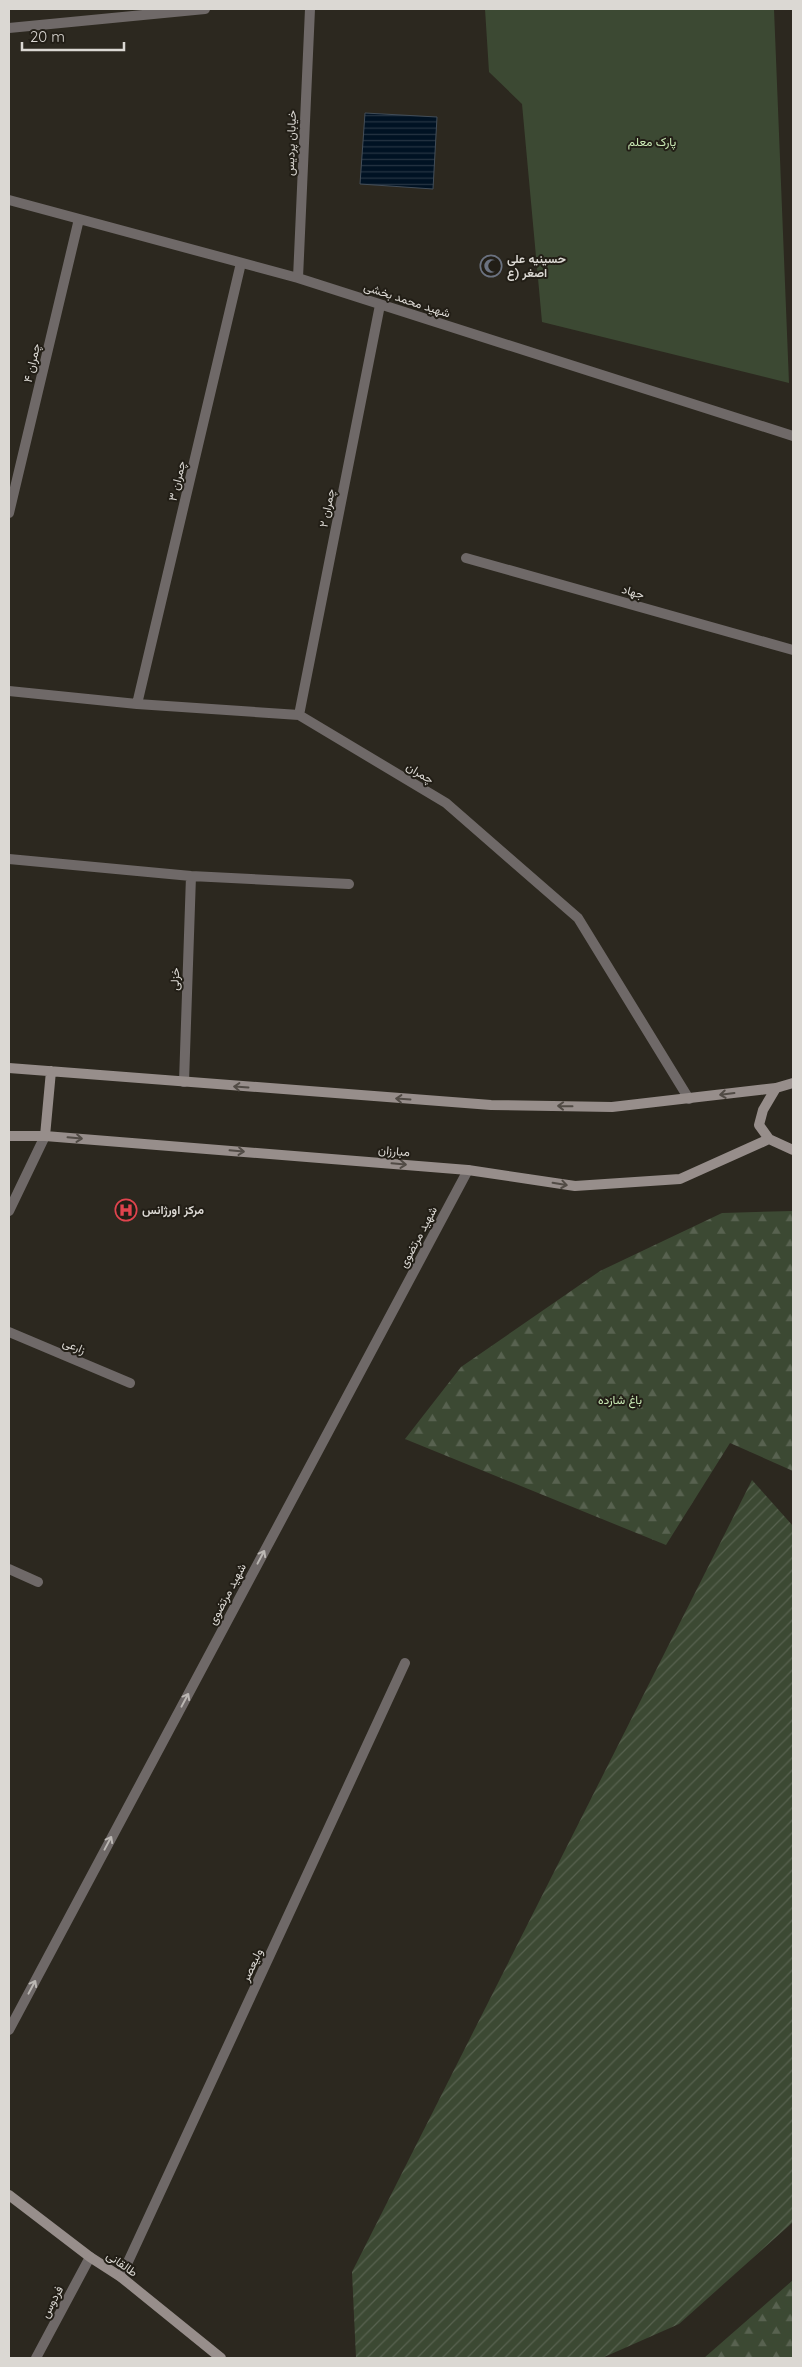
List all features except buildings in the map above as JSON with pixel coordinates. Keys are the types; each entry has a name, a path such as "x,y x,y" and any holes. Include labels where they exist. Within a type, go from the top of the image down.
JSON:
{"street":[{"path":"9,28 205,9"},
{"name":"خیابان پردیس","path":"298,278 310,9"},
{"name":"شهید محمد بخشی","path":"9,200 298,278 793,436"},
{"name":"چمران ۴","path":"9,513 79,219"},
{"name":"چمران ۳","path":"137,704 241,263"},
{"name":"چمران ۲","path":"299,715 380,305"},
{"name":"جهاد","path":"466,558 793,650"},
{"name":"چمران","path":"9,691 137,704 299,715 446,803 578,918 689,1098"},
{"path":"9,858 191,876 349,884"},
{"name":"خزلی","path":"184,1082 191,876"},
{"path":"9,1068 492,1105 612,1107 776,1088 793,1083"},
{"path":"9,1211 45,1136 51,1071"},
{"path":"776,1088 763,1110 759,1125 769,1139 793,1150"},
{"name":"مبارزان","path":"9,1136 45,1136 468,1170 575,1186 680,1178 769,1139"},
{"name":"شهید مرتضوی","path":"9,2030 468,1170"},
{"name":"زارعی","path":"9,1332 130,1383"},
{"path":"9,1569 38,1582"},
{"name":"ولیعصر","path":"121,2277 405,1663"},
{"name":"طالقانی","path":"9,2195 90,2257 121,2277 220,2357"},
{"name":"فردوس","path":"36,2358 90,2257"}],"green space":[{"name":"پارک معلم","path":"485,9 774,9 789,383 542,322 522,104 489,72"},
{"name":"باغ شازده","path":"793,1211 793,1471 730,1443 666,1545 405,1439 461,1367 600,1271 722,1213"},
{"path":"752,1480 793,1526 793,2222 679,2324 602,2358 356,2358 352,2272"},
{"path":"793,2280 793,2358 704,2358"}],"water":[{"path":"365,113 437,117 433,189 360,184"}],"place":[{"name":"حسینیه علی اصغر (ع","path":"491,266"},
{"name":"مرکز اورژانس","path":"126,1210"}]}
